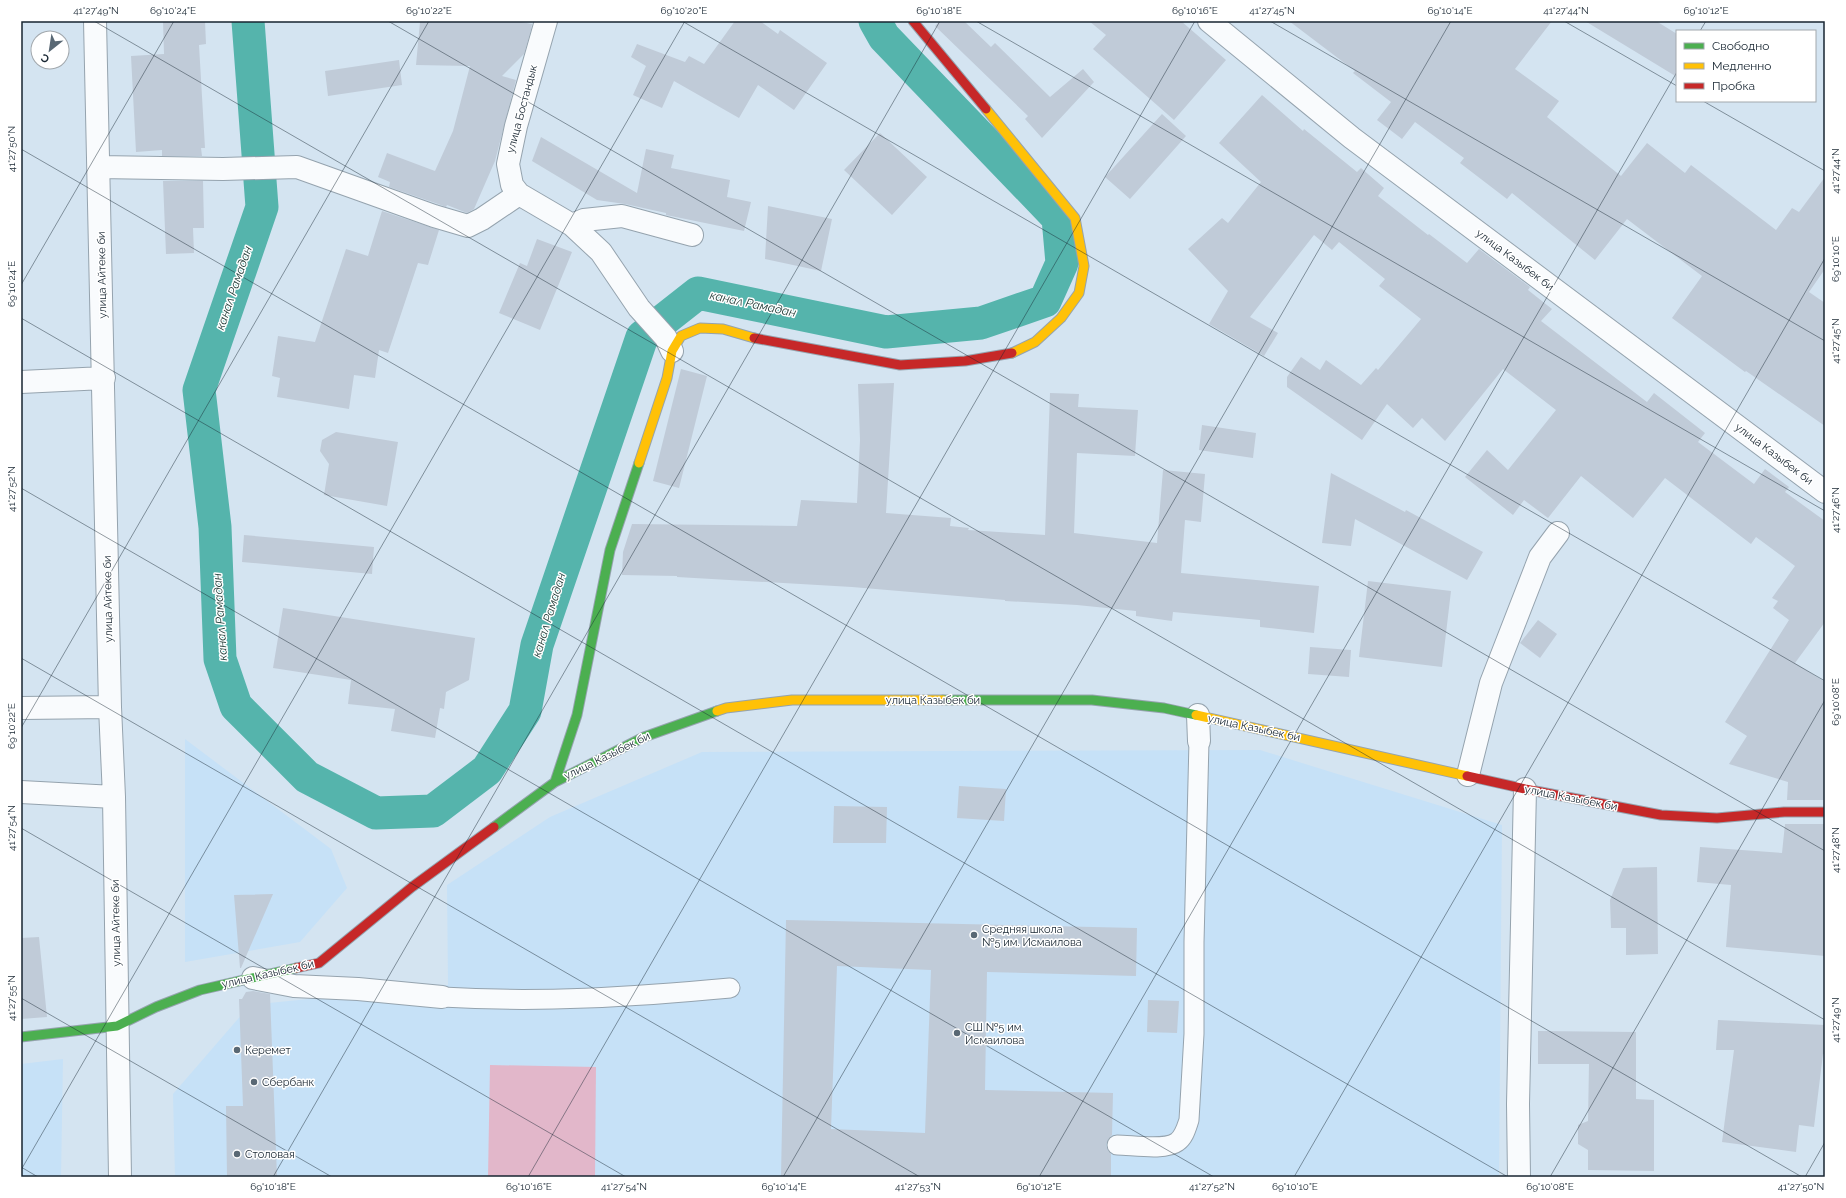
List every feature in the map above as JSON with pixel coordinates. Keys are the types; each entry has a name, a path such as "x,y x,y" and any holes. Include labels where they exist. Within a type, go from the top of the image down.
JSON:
{"street":[{"name":"улица Айтеке би","path":"95,21 110,707 114,797 120,1177"},
{"name":"улица Бостандык","path":"519,194 512,185 508,164 516,126 546,21"},
{"path":"669,345 681,336 700,328 723,329 758,339 900,365 965,361 1008,355 1035,342 1061,318 1079,293 1084,266 1076,218 913,21"},
{"name":"улица Казыбек би","path":"1209,21 1352,138 1825,492"},
{"path":"99,167 223,169 297,167 434,216 468,226 519,194 572,225 601,252 639,308 669,345 667,378 610,550 577,714 555,782"},
{"path":"572,225 584,220 622,216 692,235"},
{"path":"21,382 104,378"},
{"path":"1468,775 1491,683 1540,557 1558,533"},
{"name":"улица Казыбек би","path":"21,1037 117,1026 156,1007 200,990 319,963 412,888 555,782 644,737 726,708 792,700 1092,700 1164,708 1525,789 1661,815 1717,818 1784,812 1825,812"},
{"path":"21,708 110,707"},
{"path":"1198,715 1199,741"},
{"path":"1519,1177 1518,1096 1525,789"},
{"path":"21,792 114,797"},
{"path":"253,978 294,986 358,989 442,997"}],"lane":[{"path":"1117,1145 1167,1147 1177,1142 1184,1133 1189,1120 1194,1034 1194,942 1199,741"},
{"path":"442,997 531,1000 636,995 730,988"}],"shaded area":[{"path":"185,739 331,849 347,888 300,942 185,962"},
{"name":"Средняя школа №5 им. Исмаилова","path":"1260,750 1502,825 1499,1177 175,1177 173,1094 250,1005 448,985 447,885 550,817 702,752"},
{"path":"63,1059 61,1177 21,1177 21,1064"},
{"path":"490,1065 596,1067 595,1177 488,1177"}],"building":[{"path":"163,21 205,21 206,44 199,45 205,148 201,148 202,156 162,156 162,150 136,152 131,56 164,54"},
{"path":"516,21 532,24 531,30 524,54 502,76 516,80 495,161 474,209 467,213 447,205 446,207 389,187 390,182 378,177 387,153 435,171 453,131 470,66 416,65 420,22"},
{"path":"735,21 760,21 778,34 780,30 827,63 794,110 758,85 739,118 674,81 662,108 633,95 646,66 631,57 637,44 685,62 689,56 704,64"},
{"path":"940,21 964,21 991,47 995,43 1050,97 1083,69 1094,82 1042,138 1025,119 1028,116 935,26"},
{"path":"1089,21 1181,21 1226,60 1174,120 1093,49 1106,35"},
{"path":"1289,21 1552,21 1515,69 1559,101 1547,117 1621,176 1647,143 1685,173 1691,165 1776,230 1792,208 1799,212 1825,177 1825,269 1809,292 1825,303 1825,426 1746,371 1745,372 1672,318 1702,276 1627,219 1595,260 1512,193 1507,199 1460,163 1464,158 1415,122 1402,139 1377,120 1391,102 1353,73 1355,71"},
{"path":"1585,21 1656,21 1676,33 1676,76"},
{"path":"399,60 402,85 328,96 325,71"},
{"path":"1262,95 1303,131 1304,129 1357,172 1361,168 1384,188 1378,196 1467,263 1479,249 1530,287 1528,290 1552,309 1541,321 1647,402 1654,393 1705,433 1698,442 1754,484 1765,469 1789,487 1785,492 1825,521 1825,622 1795,663 1825,682 1825,800 1787,800 1788,782 1729,764 1747,736 1725,722 1789,620 1773,608 1778,601 1772,598 1795,566 1756,537 1751,544 1665,478 1633,518 1581,476 1548,518 1524,500 1513,515 1465,477 1487,450 1508,470 1556,410 1503,369 1445,441 1422,418 1413,428 1387,404 1362,440 1287,387 1287,377 1301,357 1320,370 1326,360 1361,385 1376,368 1378,370 1421,319 1379,286 1385,279 1339,242 1332,250 1314,235 1250,317 1278,333 1264,356 1209,324 1228,291 1188,249 1222,218 1228,223 1261,182 1219,143"},
{"path":"1162,114 1186,136 1130,199 1105,177"},
{"path":"880,133 927,177 892,215 844,170"},
{"path":"541,137 637,193 646,149 674,155 671,168 730,180 727,197 751,202 744,231 666,215 666,213 625,204 597,200 532,161"},
{"path":"163,181 203,181 204,228 193,228 194,253 166,254"},
{"path":"768,206 832,219 821,271 765,259"},
{"path":"382,211 439,230 428,265 418,263 388,353 379,350 375,378 354,375 349,409 277,397 280,378 272,376 278,336 315,342 346,249 368,256"},
{"path":"537,239 572,252 540,330 499,313 520,263 527,266"},
{"path":"681,369 707,376 679,488 653,481"},
{"path":"894,383 886,513 951,518 950,526 969,528 968,530 1045,535 1050,393 1079,394 1078,407 1138,410 1135,456 1077,453 1074,533 1157,543 1163,470 1205,474 1201,522 1185,520 1181,573 1319,586 1314,633 1260,627 1260,620 1173,612 1172,621 1136,616 1136,611 1077,605 1005,601 852,587 677,576 622,575 623,552 632,524 797,526 801,500 857,503 860,440 858,384"},
{"path":"1202,425 1256,433 1253,458 1199,450"},
{"path":"336,432 398,442 387,506 324,495 329,464 320,451 322,440"},
{"path":"1331,473 1405,512 1406,510 1483,552 1467,580 1355,519 1351,546 1322,543"},
{"path":"244,535 374,547 372,574 242,562"},
{"path":"1368,581 1451,591 1442,667 1359,657"},
{"path":"283,608 475,638 469,680 446,692 444,709 440,708 435,738 391,731 395,709 348,704 351,680 273,668"},
{"path":"1538,620 1557,634 1540,658 1520,643"},
{"path":"1310,647 1351,650 1349,677 1308,674"},
{"path":"959,786 1006,789 1004,821 957,818"},
{"path":"834,806 887,807 886,843 833,843"},
{"path":"1785,824 1825,824 1825,956 1726,947 1731,885 1697,882 1700,847 1782,853"},
{"path":"1657,867 1658,954 1626,955 1626,928 1611,928 1610,900 1623,868"},
{"path":"273,894 241,968 240,968 234,895"},
{"name":"СШ №5 им. Исмаилова","path":"786,920 1137,928 1136,976 987,972 985,1090 1113,1093 1112,1135 1106,1145 1111,1154 1111,1177 781,1177","holes":["837,966 931,970 925,1133 831,1129"]},
{"path":"39,937 47,1017 21,1019 21,938"},
{"path":"253,991 270,994 277,1177 227,1177 226,1106 243,1106 239,999 242,999 246,992"},
{"path":"1148,1000 1179,1001 1177,1033 1147,1032"},
{"path":"1718,1020 1825,1025 1825,1055 1823,1054 1814,1127 1799,1125 1796,1152 1722,1142 1734,1050 1716,1050"},
{"path":"1538,1031 1636,1032 1636,1099 1654,1100 1654,1171 1588,1170 1588,1150 1578,1144 1578,1125 1588,1121 1589,1064 1538,1064"}],"waterway":[{"name":"канал Рамадан","path":"248,21 262,207 199,390 215,527 220,659 236,706 307,777 376,813 433,811 487,770 525,711 537,645 642,337 698,293 886,332 981,323 1045,301 1062,263 1058,218 884,37 875,21"}],"traffic: fast":[{"path":"555,782 577,715 610,550 639,463"},
{"path":"943,700 1092,700 1164,708 1196,715"},
{"path":"494,827 555,782 644,737 717,711"},
{"path":"21,1037 117,1026 156,1007 200,990 296,968"}],"traffic: slow":[{"path":"986,109 1075,218 1084,266 1079,293 1061,318 1035,342 1012,353"},
{"path":"639,463 667,378 672,351 681,336 700,328 723,329 754,338"},
{"path":"717,711 726,708 792,700 943,700"},
{"path":"1196,715 1467,776"}],"traffic: jam":[{"path":"913,21 986,109"},
{"path":"754,338 900,365 965,361 1012,353"},
{"path":"1467,776 1525,789 1661,815 1717,818 1784,812 1825,812"},
{"path":"296,968 319,963 412,887 494,827"}],"place":[{"name":"Средняя школа №5 им. Исмаилова","path":"974,935"},
{"name":"СШ №5 им. Исмаилова","path":"957,1033"},
{"name":"Керемет","path":"237,1050"},
{"name":"Сбербанк","path":"254,1082"},
{"name":"Столовая","path":"237,1154"}]}
